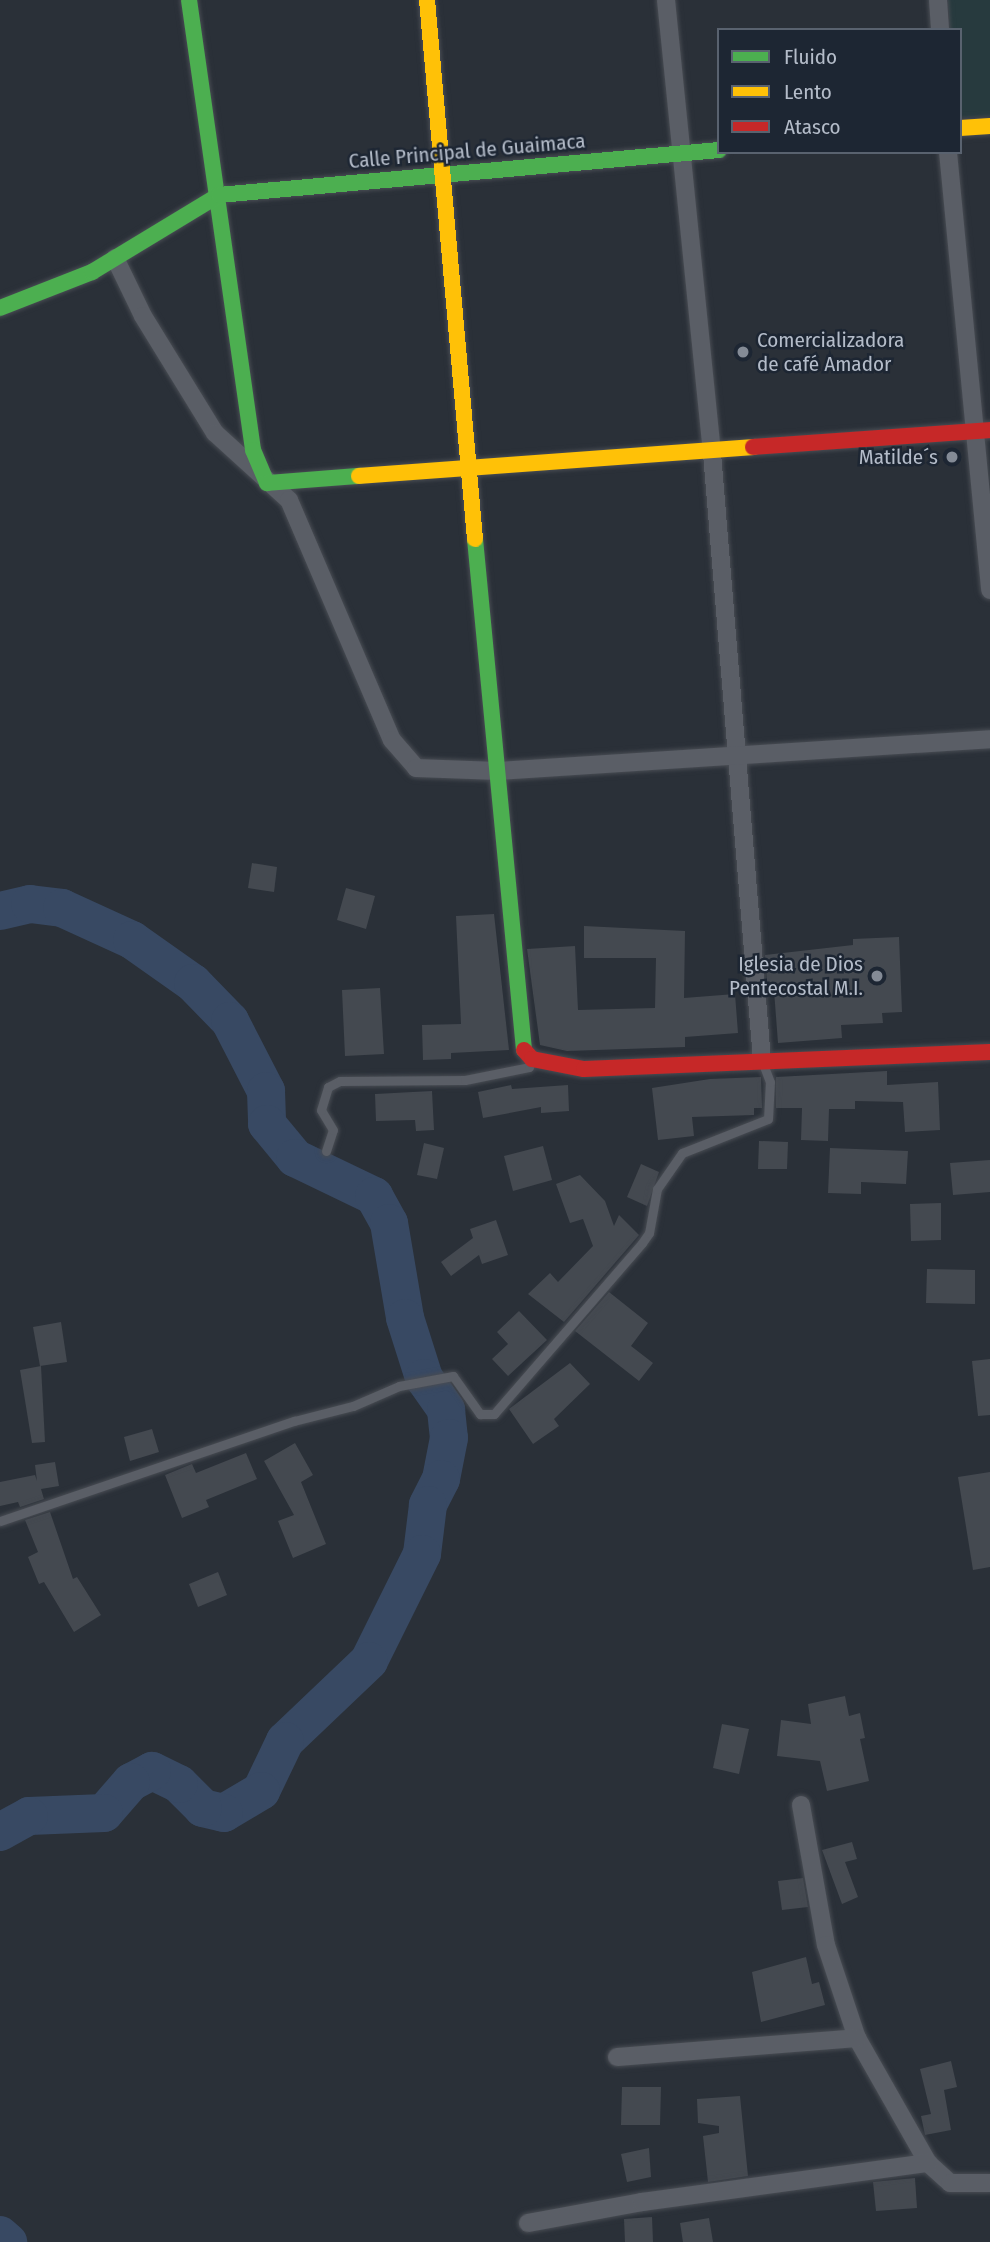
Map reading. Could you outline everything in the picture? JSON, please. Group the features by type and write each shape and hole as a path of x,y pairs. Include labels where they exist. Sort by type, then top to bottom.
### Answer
{"street":[{"path":"189,0 219,195 246,415 253,450 267,483"},
{"path":"427,0 519,1031 532,1059 584,1069 990,1052"},
{"path":"666,0 678,153 712,453 733,755 762,1060"},
{"path":"938,0 940,28"},
{"path":"962,128 990,126"},
{"name":"Calle Principal de Guaimaca","path":"219,195 717,150"},
{"path":"948,154 982,430 990,590"},
{"path":"0,308 115,258 219,195"},
{"path":"115,258 143,316 215,433 267,483 289,500 392,740 416,768 495,771 990,739"},
{"path":"267,483 712,453 982,430"},
{"path":"801,1805 826,1945 857,2038 928,2163 950,2183 990,2183"},
{"path":"617,2057 857,2038"},
{"path":"528,2223 642,2202 928,2163"}],"lane":[{"path":"326,1151 333,1130 321,1110 328,1087 340,1081 465,1080 529,1068 532,1059"},
{"path":"0,1521 25,1516 130,1475 294,1421 353,1406 399,1386 453,1376 480,1414 494,1414 642,1243 649,1233 657,1189 682,1153 768,1119 770,1082 762,1060"}],"green space":[{"path":"948,0 990,0 990,116 962,118 962,28 950,28"}],"building":[{"path":"252,863 277,867 274,892 248,888"},
{"path":"346,888 375,896 366,929 337,920"},
{"path":"494,914 509,1050 451,1053 451,1059 423,1060 422,1025 461,1024 456,916"},
{"path":"584,926 685,931 684,998 735,994 738,1033 685,1037 685,1047 567,1051 540,1045 527,949 575,946 578,1010 655,1008 656,958 584,958"},
{"path":"899,937 902,1012 882,1013 883,1023 841,1025 842,1038 778,1043 774,990 768,991 765,955 853,945 853,939"},
{"path":"380,988 384,1054 345,1056 342,990"},
{"path":"887,1071 887,1085 938,1082 940,1130 905,1132 903,1102 855,1101 855,1109 829,1109 828,1141 801,1140 802,1108 776,1108 776,1077"},
{"path":"761,1077 762,1108 754,1108 754,1115 692,1117 694,1136 658,1140 652,1088 710,1079"},
{"path":"511,1085 512,1089 568,1085 569,1111 541,1113 541,1107 483,1118 478,1092"},
{"path":"432,1091 434,1130 416,1131 415,1120 376,1121 375,1094"},
{"path":"759,1141 788,1142 787,1169 758,1169"},
{"path":"424,1143 444,1148 437,1179 417,1175"},
{"path":"543,1146 552,1180 513,1191 504,1156"},
{"path":"830,1148 908,1151 906,1184 861,1182 861,1194 828,1193"},
{"path":"990,1160 990,1192 953,1195 950,1163"},
{"path":"641,1164 659,1172 647,1206 627,1197"},
{"path":"580,1175 605,1201 614,1226 619,1215 639,1235 564,1322 528,1294 550,1273 558,1282 593,1246 583,1219 570,1223 556,1184"},
{"path":"941,1203 941,1240 911,1241 910,1204"},
{"path":"496,1220 508,1255 482,1264 479,1255 451,1276 441,1262 473,1238 470,1229"},
{"path":"927,1269 975,1270 975,1304 926,1303"},
{"path":"609,1292 648,1323 631,1346 653,1363 639,1381 575,1331"},
{"path":"519,1311 547,1340 508,1376 492,1359 508,1344 497,1332"},
{"path":"61,1322 67,1362 40,1366 33,1327"},
{"path":"990,1359 990,1415 978,1416 972,1361"},
{"path":"570,1363 590,1384 554,1419 559,1426 533,1444 509,1409"},
{"path":"41,1366 45,1442 32,1443 20,1370"},
{"path":"152,1429 159,1452 130,1461 124,1437"},
{"path":"295,1443 313,1475 301,1482 326,1544 293,1558 278,1521 294,1515 264,1461"},
{"path":"246,1453 257,1479 206,1500 209,1507 182,1518 165,1475 192,1464 196,1473"},
{"path":"55,1462 59,1486 41,1489 44,1499 20,1507 18,1502 0,1506 0,1482 35,1475 37,1481 35,1465"},
{"path":"990,1472 990,1567 973,1570 958,1477"},
{"path":"50,1512 73,1579 77,1577 101,1615 74,1632 44,1582 39,1584 28,1557 38,1552 25,1520"},
{"path":"218,1572 227,1595 198,1607 189,1584"},
{"path":"845,1696 849,1716 860,1713 865,1738 860,1739 869,1781 827,1791 820,1761 777,1756 781,1720 811,1724 808,1704"},
{"path":"722,1724 749,1729 739,1774 713,1768"},
{"path":"852,1842 857,1859 845,1862 858,1897 842,1904 822,1850"},
{"path":"803,1878 808,1907 782,1910 778,1881"},
{"path":"806,1957 812,1984 819,1982 825,2005 761,2022 752,1972"},
{"path":"951,2061 957,2087 944,2090 951,2130 925,2135 921,2116 931,2114 920,2069"},
{"path":"622,2087 661,2087 660,2125 621,2125"},
{"path":"740,2096 748,2176 708,2182 703,2136 719,2133 719,2126 698,2123 697,2099"},
{"path":"649,2148 651,2177 627,2182 621,2154"},
{"path":"915,2178 917,2208 876,2211 873,2182"},
{"path":"652,2217 653,2242 625,2242 624,2219"},
{"path":"709,2218 713,2242 683,2242 680,2223"}],"waterway":[{"path":"0,911 30,904 62,908 132,940 193,983 230,1021 266,1091 267,1124 295,1158 374,1196 389,1223 405,1318 424,1378 446,1410 449,1438 441,1479 428,1505 422,1554 369,1661 285,1741 261,1791 224,1813 203,1808 179,1784 152,1771 131,1782 104,1813 29,1816 0,1832"},
{"path":"0,2235 8,2242"}],"traffic: fast":[{"path":"189,0 253,450 267,483 359,476"},
{"path":"0,308 92,272 219,195 717,150"},
{"path":"475,539 524,1050"}],"traffic: slow":[{"path":"427,0 475,539"},
{"path":"962,128 990,126"},
{"path":"359,476 753,447"}],"traffic: jam":[{"path":"753,447 990,430"},
{"path":"524,1050 532,1059 584,1069 990,1052"}],"place":[{"name":"Comercializadora de café Amador","path":"743,352"},
{"name":"Matilde´s","path":"952,457"},
{"name":"Iglesia de Dios Pentecostal M.I.","path":"877,976"}]}
